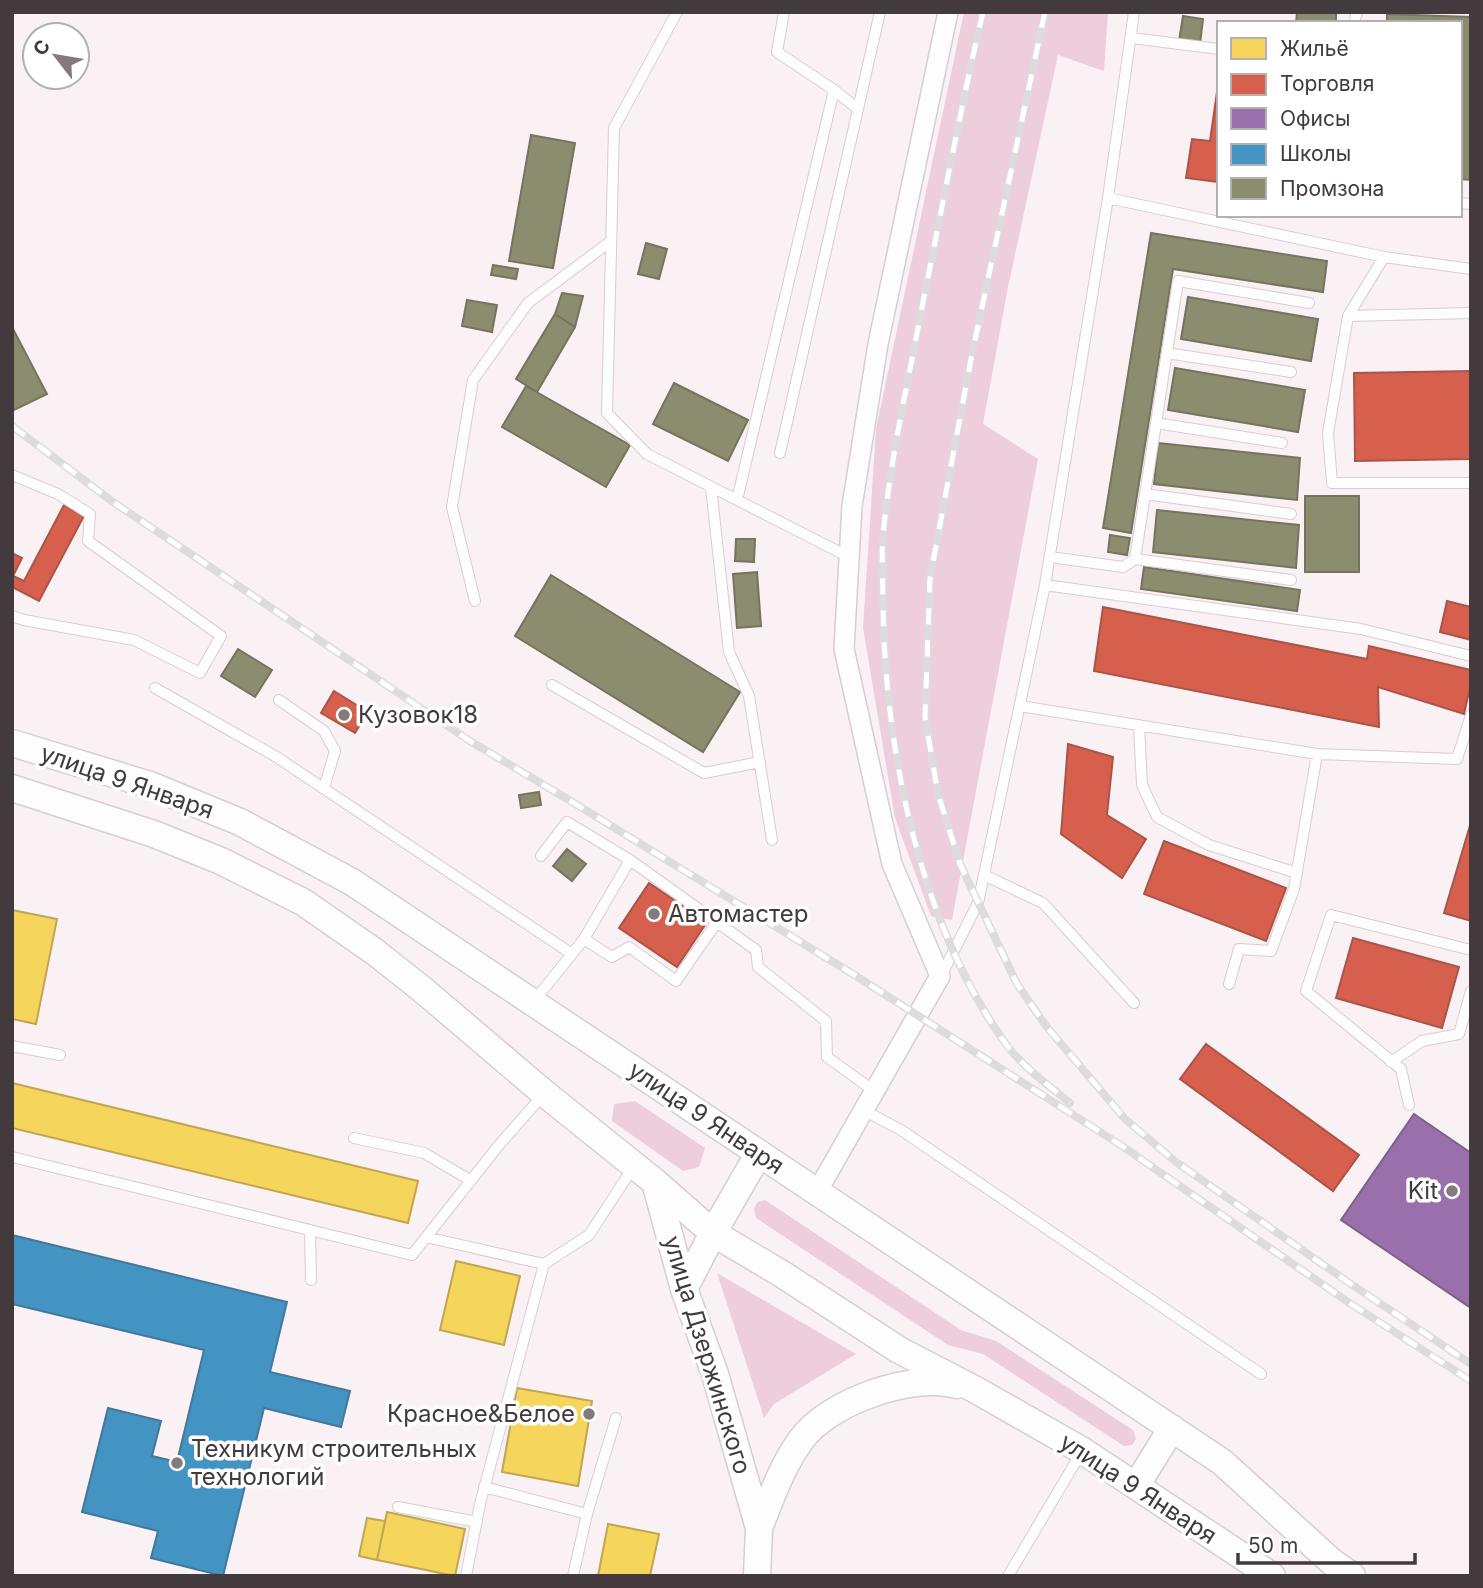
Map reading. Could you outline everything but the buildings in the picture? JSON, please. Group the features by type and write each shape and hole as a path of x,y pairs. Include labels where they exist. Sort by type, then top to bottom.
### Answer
{"main road":[{"name":"улица 9 Января","path":"12,743 150,785 240,822 352,883 1222,1462 1332,1562 1352,1576"},
{"name":"улица 9 Января","path":"13,790 165,838 221,860 303,902 423,990 713,1233 899,1350 1083,1451 1272,1576"},
{"path":"684,1289 759,1153"},
{"name":"улица Дзержинского","path":"655,1182 684,1289 715,1374 759,1528 757,1576"},
{"name":"улица Дзержинского","path":"759,1528 785,1465 802,1438 823,1419 861,1396 901,1385 944,1381 976,1390"},
{"path":"1136,1486 1172,1428"}],"street":[{"path":"817,1192 940,976 892,864 844,649 852,506 878,344 948,12"}],"lane":[{"path":"677,12 614,128 607,413 647,454 849,557"},
{"path":"784,12 777,52 858,109"},
{"path":"780,453 880,12"},
{"path":"940,976 978,903 1045,585 1108,198 1134,12"},
{"path":"1132,38 1217,49"},
{"path":"737,500 834,90"},
{"path":"1108,198 1384,257 1471,269"},
{"path":"475,601 452,507 473,380 528,303 611,241"},
{"path":"1384,257 1348,316 1328,433 1332,483 1471,483"},
{"path":"1135,559 1178,281 1308,303"},
{"path":"1348,316 1471,313"},
{"path":"1167,353 1291,372"},
{"path":"1156,423 1282,443"},
{"path":"12,475 58,494 90,514 88,541 221,636 200,673 134,639 12,616"},
{"path":"712,487 729,652 749,696 772,840"},
{"path":"1145,494 1291,514"},
{"path":"1050,557 1123,567 1135,559 1291,580"},
{"path":"1045,585 1361,629 1471,656"},
{"path":"552,685 704,773 760,762"},
{"path":"155,688 275,755 572,954"},
{"path":"279,700 324,731 335,751 324,788"},
{"path":"1020,706 1317,754 1457,759 1471,715"},
{"path":"1139,725 1142,785 1157,817 1209,845 1297,873"},
{"path":"1229,984 1239,949 1271,951 1294,889 1317,754"},
{"path":"541,856 568,822 630,860 756,950 758,967 826,1021 827,1057 874,1091"},
{"path":"533,1003 584,939 630,860"},
{"path":"984,875 1043,903 1134,1003"},
{"path":"1409,1105 1401,1069 1306,990 1331,915 1471,950"},
{"path":"584,939 612,957 629,947 676,981 717,922"},
{"path":"1391,1062 1422,1041 1459,1034 1471,991"},
{"path":"12,1046 60,1055"},
{"path":"12,1157 412,1255 503,1139 544,1093"},
{"path":"863,1111 901,1130 1261,1374"},
{"path":"354,1138 424,1153 470,1180"},
{"path":"467,1576 484,1486 544,1264 589,1235 634,1166"},
{"path":"310,1230 311,1280"},
{"path":"426,1237 544,1264"},
{"path":"573,1576 587,1514 616,1418"},
{"path":"1009,1576 1083,1451"},
{"path":"484,1486 587,1514"},
{"path":"398,1507 477,1522"}],"shaded area":[{"path":"964,12 1108,12 1104,71 1058,55 1008,287 983,424 1038,459 952,920 931,916 895,818 863,628 876,429"},
{"path":"635,1101 705,1148 699,1167 683,1171 612,1121 614,1104"},
{"path":"765,1200 961,1330 996,1341 1133,1430 1136,1439 1132,1445 1124,1446 983,1354 948,1345 756,1218 754,1208 758,1202"},
{"path":"717,1273 856,1354 774,1404 764,1418"}],"railway":[{"path":"983,12 951,160 890,478 882,553 885,660 900,775 912,832 949,942 974,993 1003,1040 1034,1074 1070,1103"},
{"path":"1045,12 972,354 930,578 925,717 938,794 960,864 1017,984 1046,1026 1125,1119 1176,1162 1471,1364"},
{"path":"12,426 113,502 470,741 856,976 1119,1144 1351,1304 1471,1381"}],"place":[{"name":"Кузовок18","path":"344,715"},
{"name":"Автомастер","path":"654,914"},
{"name":"Kit","path":"1452,1191"},
{"name":"Красное&Белое","path":"589,1414"},
{"name":"Техникум строительных технологий","path":"177,1463"}]}
